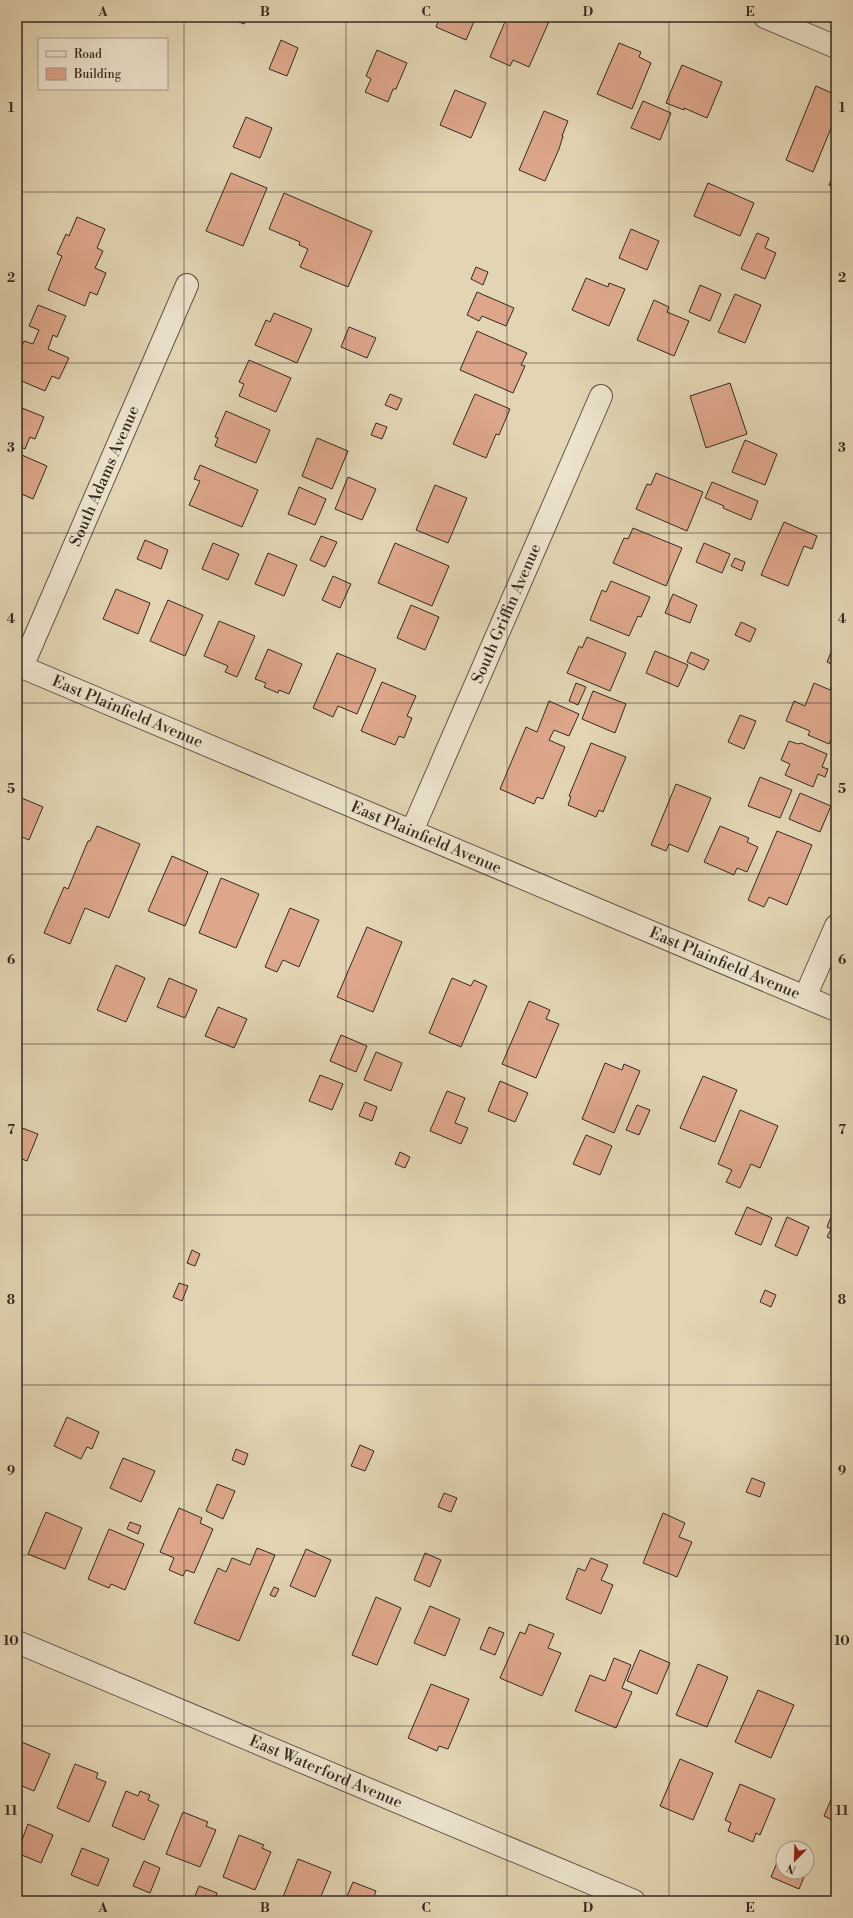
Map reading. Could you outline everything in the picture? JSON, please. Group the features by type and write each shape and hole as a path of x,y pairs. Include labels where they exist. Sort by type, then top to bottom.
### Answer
{"street":[{"path":"765,17 836,47"},
{"name":"South Adams Avenue","path":"20,666 187,285"},
{"name":"South Griffin Avenue","path":"412,831 602,396"},
{"name":"East Plainfield Avenue","path":"20,666 836,1010"},
{"path":"805,997 836,926"},
{"name":"East Waterford Avenue","path":"17,1642 634,1901"}],"building":[{"path":"227,17 247,17 244,24"},
{"path":"440,17 476,17 466,40 436,27"},
{"path":"507,17 551,17 529,67 513,60 510,66 490,57"},
{"path":"281,40 298,48 287,76 269,69"},
{"path":"619,43 641,52 639,57 651,63 632,109 597,94"},
{"path":"377,50 407,63 396,89 393,89 388,102 365,92 371,79 366,76"},
{"path":"682,65 722,82 707,118 684,108 684,110 666,103"},
{"path":"816,86 836,95 836,116 813,172 786,160"},
{"path":"455,90 486,103 471,138 440,125"},
{"path":"643,101 671,113 660,140 631,128"},
{"path":"544,111 568,121 559,149 545,181 519,170"},
{"path":"246,117 272,128 260,158 233,147"},
{"path":"836,167 836,188 829,185"},
{"path":"231,173 267,188 243,246 206,231"},
{"path":"708,183 754,203 740,236 694,216"},
{"path":"284,193 372,231 348,287 300,267 308,249 299,245 300,242 269,229"},
{"path":"77,217 105,229 97,248 103,251 95,268 106,273 97,295 90,292 85,306 48,290 62,256 57,254 66,234 69,236"},
{"path":"631,229 659,241 647,270 619,258"},
{"path":"757,233 769,238 765,248 776,253 765,279 741,269"},
{"path":"476,267 488,272 483,285 471,279"},
{"path":"586,278 608,287 609,283 625,289 609,326 572,310"},
{"path":"700,285 721,294 710,321 689,312"},
{"path":"477,292 514,308 506,326 482,316 479,321 467,315"},
{"path":"735,294 761,305 745,343 718,332"},
{"path":"654,300 669,307 667,312 689,321 674,356 637,340"},
{"path":"38,305 66,316 57,337 53,335 48,349 69,358 59,379 52,376 45,391 17,379 17,356 24,341 33,344 39,330 29,326"},
{"path":"274,313 312,329 297,363 255,345 266,320 270,322"},
{"path":"349,327 376,338 367,358 341,347"},
{"path":"477,331 527,353 521,365 525,366 513,393 460,370"},
{"path":"249,360 291,378 276,412 239,396 244,384 239,382"},
{"path":"730,383 747,434 706,448 690,396"},
{"path":"390,394 402,399 397,410 385,405"},
{"path":"475,394 510,409 499,435 496,434 486,458 453,444"},
{"path":"17,406 44,417 35,439 30,437 25,449 17,445"},
{"path":"226,411 270,430 256,463 215,446 218,438 215,437"},
{"path":"376,423 387,427 382,439 371,435"},
{"path":"317,438 348,451 332,489 302,476"},
{"path":"745,440 777,454 765,485 732,472"},
{"path":"17,453 47,466 33,499 17,492"},
{"path":"200,465 258,490 242,527 189,505 200,481 194,479"},
{"path":"656,473 703,492 687,531 636,509 647,484 651,485"},
{"path":"348,477 376,489 362,520 335,509"},
{"path":"712,482 758,501 751,520 723,508 724,506 705,498"},
{"path":"435,485 467,498 448,543 416,530"},
{"path":"299,487 326,499 315,525 288,514"},
{"path":"784,522 817,536 812,549 804,546 788,586 761,575"},
{"path":"633,528 682,548 666,586 613,563 624,538 628,539"},
{"path":"321,536 337,542 325,567 310,560"},
{"path":"145,540 168,550 161,569 137,559"},
{"path":"213,543 239,554 228,580 202,569"},
{"path":"395,543 449,566 432,606 378,583"},
{"path":"704,543 730,554 722,573 696,562"},
{"path":"268,553 297,565 284,596 255,584"},
{"path":"735,558 745,562 742,571 731,566"},
{"path":"333,576 351,584 340,608 322,600"},
{"path":"611,581 650,597 641,617 638,616 629,636 590,620 602,590 606,592"},
{"path":"116,589 150,603 138,634 103,619"},
{"path":"673,594 697,605 690,623 665,613"},
{"path":"168,600 203,615 185,656 150,641"},
{"path":"411,605 439,617 425,650 397,638"},
{"path":"219,621 255,636 237,677 225,672 228,666 204,656"},
{"path":"741,622 756,629 750,642 735,635"},
{"path":"587,637 626,653 610,691 567,673 579,646 582,648"},
{"path":"836,640 836,666 827,662"},
{"path":"268,649 302,664 289,694 279,690 278,693 264,687 266,683 255,679"},
{"path":"655,651 688,665 678,687 646,673"},
{"path":"691,652 709,660 704,670 687,662"},
{"path":"337,653 376,669 357,714 338,706 333,717 313,708"},
{"path":"382,682 416,696 407,716 412,718 404,738 399,736 395,745 361,731"},
{"path":"833,682 836,683 836,738 835,741 831,739 829,744 808,735 810,731 786,721 794,701 805,706 814,683 830,690"},
{"path":"576,683 586,687 578,705 569,701"},
{"path":"593,691 626,704 615,733 582,719"},
{"path":"549,701 579,714 569,736 554,730 549,740 565,747 543,799 537,797 534,804 500,789 526,727 537,732"},
{"path":"740,715 756,721 744,749 728,742"},
{"path":"789,741 798,744 801,743 827,754 822,767 828,769 825,777 818,774 813,787 785,775 790,764 781,760"},
{"path":"591,743 626,757 603,812 599,810 596,817 568,805 571,797 569,796"},
{"path":"760,777 792,790 780,818 748,806"},
{"path":"676,784 711,798 688,852 669,844 666,851 651,845"},
{"path":"800,793 831,806 820,832 789,819"},
{"path":"17,796 43,807 29,840 17,835"},
{"path":"97,826 140,844 109,918 85,908 70,944 44,933 64,887 68,889 88,841 90,841"},
{"path":"720,826 749,838 747,842 758,847 747,872 737,868 734,875 704,862"},
{"path":"777,831 812,845 787,905 769,897 764,907 748,900"},
{"path":"172,856 208,872 185,926 148,911"},
{"path":"221,878 259,894 236,948 199,933"},
{"path":"290,908 319,920 299,967 283,960 277,972 265,967"},
{"path":"367,927 402,942 373,1012 337,997"},
{"path":"116,965 145,978 126,1022 97,1010"},
{"path":"169,978 197,990 185,1018 157,1007"},
{"path":"452,978 471,986 474,980 487,986 461,1047 429,1033"},
{"path":"529,1001 550,1010 546,1019 559,1024 536,1078 502,1064"},
{"path":"218,1007 247,1019 234,1048 205,1036"},
{"path":"341,1035 367,1046 356,1072 330,1061"},
{"path":"376,1052 402,1063 391,1091 364,1080"},
{"path":"605,1063 622,1070 624,1064 640,1071 614,1133 582,1119"},
{"path":"320,1075 343,1084 332,1110 309,1101"},
{"path":"703,1076 737,1090 715,1142 680,1128"},
{"path":"500,1081 528,1093 515,1122 488,1111"},
{"path":"447,1091 465,1098 455,1123 468,1128 461,1144 430,1131"},
{"path":"365,1102 377,1107 372,1121 359,1116"},
{"path":"637,1105 650,1110 639,1135 626,1130"},
{"path":"740,1110 778,1126 760,1168 751,1164 740,1188 726,1182 732,1170 718,1164"},
{"path":"17,1126 38,1134 27,1161 17,1157"},
{"path":"586,1135 612,1146 600,1175 573,1164"},
{"path":"400,1152 410,1157 405,1168 395,1164"},
{"path":"836,1204 836,1241 827,1237 831,1229 827,1227"},
{"path":"747,1207 772,1218 761,1245 735,1234"},
{"path":"787,1217 809,1227 797,1256 775,1246"},
{"path":"192,1250 200,1254 195,1266 187,1263"},
{"path":"179,1283 188,1286 182,1301 173,1297"},
{"path":"765,1290 776,1295 771,1307 760,1302"},
{"path":"67,1417 99,1432 92,1449 87,1447 81,1459 54,1446"},
{"path":"360,1445 374,1451 365,1471 351,1466"},
{"path":"236,1449 248,1454 244,1465 232,1460"},
{"path":"123,1458 155,1471 141,1502 110,1488"},
{"path":"752,1478 765,1483 760,1497 746,1492"},
{"path":"217,1484 235,1491 223,1519 206,1511"},
{"path":"444,1493 457,1498 451,1512 438,1507"},
{"path":"179,1508 202,1518 200,1523 213,1529 194,1573 186,1570 183,1576 169,1570 174,1558 160,1552"},
{"path":"46,1512 82,1528 65,1569 28,1554"},
{"path":"663,1513 685,1523 679,1537 692,1542 677,1577 643,1563"},
{"path":"130,1522 141,1526 138,1534 127,1529"},
{"path":"109,1529 144,1544 125,1590 111,1584 109,1588 88,1579"},
{"path":"257,1548 275,1555 239,1641 194,1623 218,1568 226,1572 232,1558 250,1565"},
{"path":"306,1549 331,1560 315,1597 290,1586"},
{"path":"425,1553 441,1560 430,1587 414,1580"},
{"path":"591,1558 608,1565 601,1580 613,1585 601,1614 566,1599 578,1568 585,1571"},
{"path":"274,1587 279,1589 275,1597 270,1595"},
{"path":"376,1597 401,1608 377,1665 352,1655"},
{"path":"430,1606 460,1619 445,1656 414,1643"},
{"path":"529,1624 554,1634 548,1648 561,1653 542,1696 500,1678 520,1632 525,1634"},
{"path":"489,1627 504,1633 495,1655 480,1649"},
{"path":"640,1650 670,1663 657,1694 627,1681"},
{"path":"614,1658 631,1665 622,1688 632,1692 616,1728 575,1711 590,1675 605,1681"},
{"path":"698,1664 728,1677 707,1727 676,1715"},
{"path":"431,1684 469,1699 448,1749 439,1746 437,1751 408,1738"},
{"path":"758,1690 794,1705 771,1758 735,1742"},
{"path":"17,1740 50,1754 34,1791 17,1784"},
{"path":"680,1759 713,1773 693,1820 660,1806"},
{"path":"75,1764 98,1773 96,1778 106,1782 89,1822 57,1808"},
{"path":"740,1784 775,1799 760,1835 756,1833 753,1842 728,1831 731,1823 725,1820"},
{"path":"835,1790 836,1791 836,1822 824,1816"},
{"path":"126,1791 138,1796 140,1791 150,1795 148,1800 159,1805 144,1840 112,1826"},
{"path":"183,1812 208,1822 206,1826 216,1830 200,1867 166,1854"},
{"path":"28,1824 53,1835 41,1863 17,1853"},
{"path":"239,1835 264,1845 262,1848 271,1852 255,1890 223,1877"},
{"path":"82,1848 109,1859 98,1886 71,1875"},
{"path":"298,1859 331,1872 319,1901 293,1901 283,1897"},
{"path":"144,1861 160,1868 150,1893 133,1886"},
{"path":"775,1868 775,1879 771,1877"},
{"path":"778,1880 803,1880 799,1889"},
{"path":"353,1882 376,1891 374,1896 385,1901 345,1901"},
{"path":"199,1886 217,1893 214,1901 193,1901"}]}
